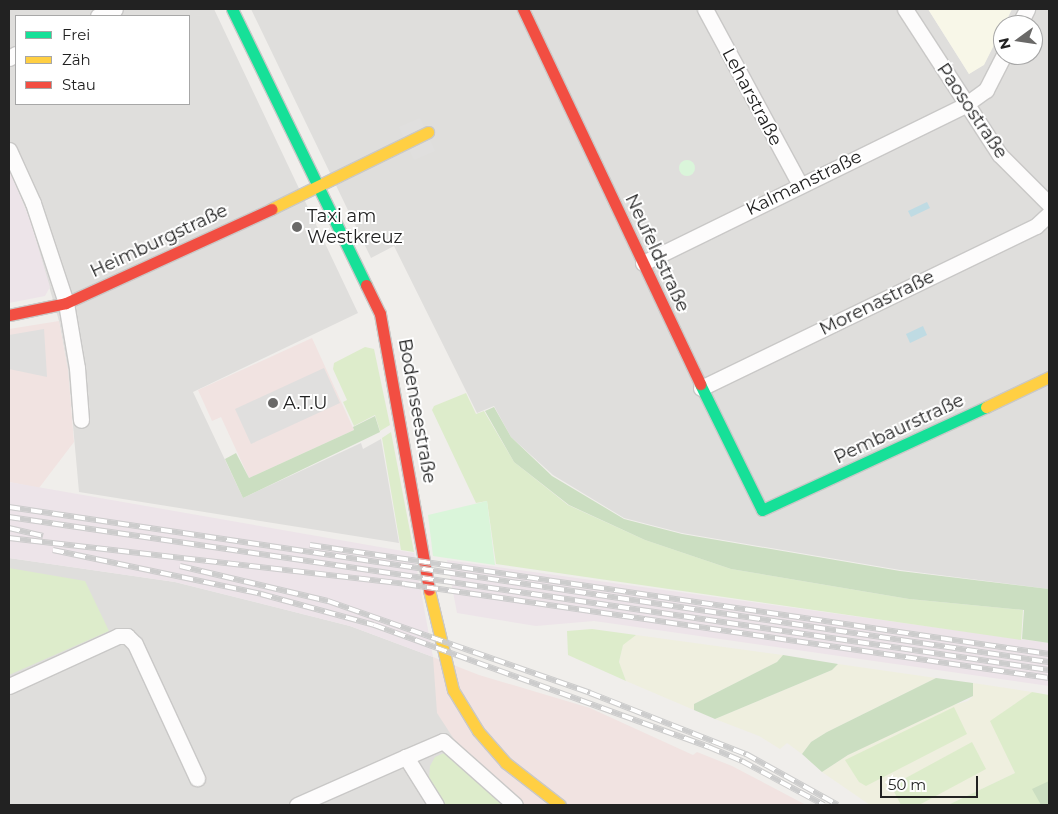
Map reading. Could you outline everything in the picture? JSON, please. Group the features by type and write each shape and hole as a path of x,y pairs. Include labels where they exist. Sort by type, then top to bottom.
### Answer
{"street":[{"path":"100,15 115,9"},
{"name":"Bodenseestraße","path":"232,9 374,298 385,329 434,616 454,690 478,731 506,764 560,805"},
{"name":"Neufeldstraße","path":"522,9 644,263 744,482 755,504 762,510"},
{"name":"Leharstraße","path":"705,9 800,185"},
{"name":"Paosostraße","path":"905,9 965,105 1000,154 1049,204"},
{"name":"Kalmanstraße","path":"644,263 965,105 986,90 999,65"},
{"name":"Heimburgstraße","path":"9,314 66,303 320,187 428,132"},
{"path":"9,150 32,203 66,303 77,368 81,420"},
{"name":"Morenastraße","path":"701,388 1036,226 1049,214"},
{"name":"Pembaurstraße","path":"762,510 772,508 1049,377"},
{"path":"9,686 118,636 127,636 135,644 197,778"},
{"path":"297,805 443,741 515,805"},
{"path":"406,757 436,805"}],"shaded area":[{"path":"9,9 214,9 358,313 193,392 243,498 361,443 363,449 381,439 399,543 79,492 68,370 59,321 30,220 9,169"},
{"path":"251,9 928,9 969,74 984,64 993,46 993,65 1043,65 1043,15 1009,15 1012,9 1049,9 1049,589 900,570 682,533 624,518 553,475 511,437 494,406 477,413 394,246 371,258"},
{"path":"928,9 1012,9 1009,15 993,15 993,47 984,65 969,74"},
{"path":"420,118 435,151 414,160 399,127"},
{"path":"9,169 30,220 50,287 45,296 9,303"},
{"path":"59,321 68,370 74,442 39,488 9,482 9,329"},
{"path":"44,329 47,377 9,369 9,335"},
{"name":"A.T.U","path":"312,338 354,430 249,478 221,417 212,421 198,390"},
{"path":"324,368 340,403 251,444 235,409"},
{"path":"9,482 414,553 433,657 350,626 175,582 9,558"},
{"path":"9,558 175,582 350,626 433,657 491,779 525,805 9,805"},
{"path":"447,560 1049,643 1049,686 594,621 536,626 457,613"},
{"path":"433,657 479,675 590,708 693,755 697,752 732,766 806,805 525,805 491,779 459,747 437,713"}],"green space":[{"path":"687,160 695,168 687,176 679,168"},
{"path":"365,347 374,349 390,425 380,431 375,415 354,426 343,402 347,400 333,369 334,363"},
{"path":"466,393 476,414 484,411 514,462 568,505 645,540 731,569 909,599 1023,610 1021,640 496,564 487,501 476,503 432,410 434,406"},
{"path":"494,407 511,437 552,476 624,519 682,534 900,571 1049,589 1049,643 1022,639 1024,610 909,599 731,569 645,540 569,505 514,462 485,411"},
{"path":"375,416 380,432 243,498 225,459 236,453 249,478 354,430 353,427"},
{"path":"391,432 414,552 401,550 382,438"},
{"path":"487,501 495,565 433,556 428,515"},
{"path":"9,568 85,581 109,631 9,675"},
{"path":"592,629 636,635 623,645 619,662 626,681 568,655 567,631"},
{"path":"636,635 783,655 777,662 694,704 694,710 626,681 619,663 623,644"},
{"path":"783,655 838,664 832,670 715,719 694,710 694,704 777,662"},
{"path":"838,664 936,678 827,732 811,742 802,754 787,743 780,749 759,736 715,719 832,670"},
{"path":"936,678 973,683 973,696 848,755 822,772 802,754 811,742 827,732"},
{"path":"973,683 1032,692 991,721 1015,773 948,805 870,805 822,772 848,755 942,708 968,701 973,696"},
{"path":"1032,692 1049,695 1049,805 948,805 1015,773 990,721"},
{"path":"954,707 967,734 866,786 859,782 845,760"},
{"path":"972,742 986,769 919,805 901,805 891,786"},
{"path":"444,753 507,805 444,805 429,779 430,766 435,757"},
{"path":"1049,781 1049,805 1041,805 1032,789"}],"water":[{"path":"927,202 930,208 911,217 908,211"},
{"path":"923,326 927,335 910,343 906,334"}],"railway":[{"path":"9,507 1049,662"},
{"path":"9,517 1049,670"},
{"path":"9,528 43,536"},
{"path":"9,538 405,584 1049,678"},
{"path":"310,545 1049,654"},
{"path":"53,550 261,594 374,625 709,747 742,761 824,805"},
{"path":"180,566 328,601 590,693 746,754 838,805"}],"traffic: fast":[{"path":"232,9 366,285"},
{"path":"700,384 762,510 986,407"}],"traffic: slow":[{"path":"271,209 428,132"},
{"path":"986,407 1049,377"},
{"path":"429,590 453,690 478,731 506,763 560,805"}],"traffic: jam":[{"path":"523,9 700,384"},
{"path":"9,315 66,303 271,209"},
{"path":"366,285 380,314 429,590"}],"place":[{"name":"Taxi am Westkreuz","path":"297,227"},
{"name":"A.T.U","path":"273,403"}]}
